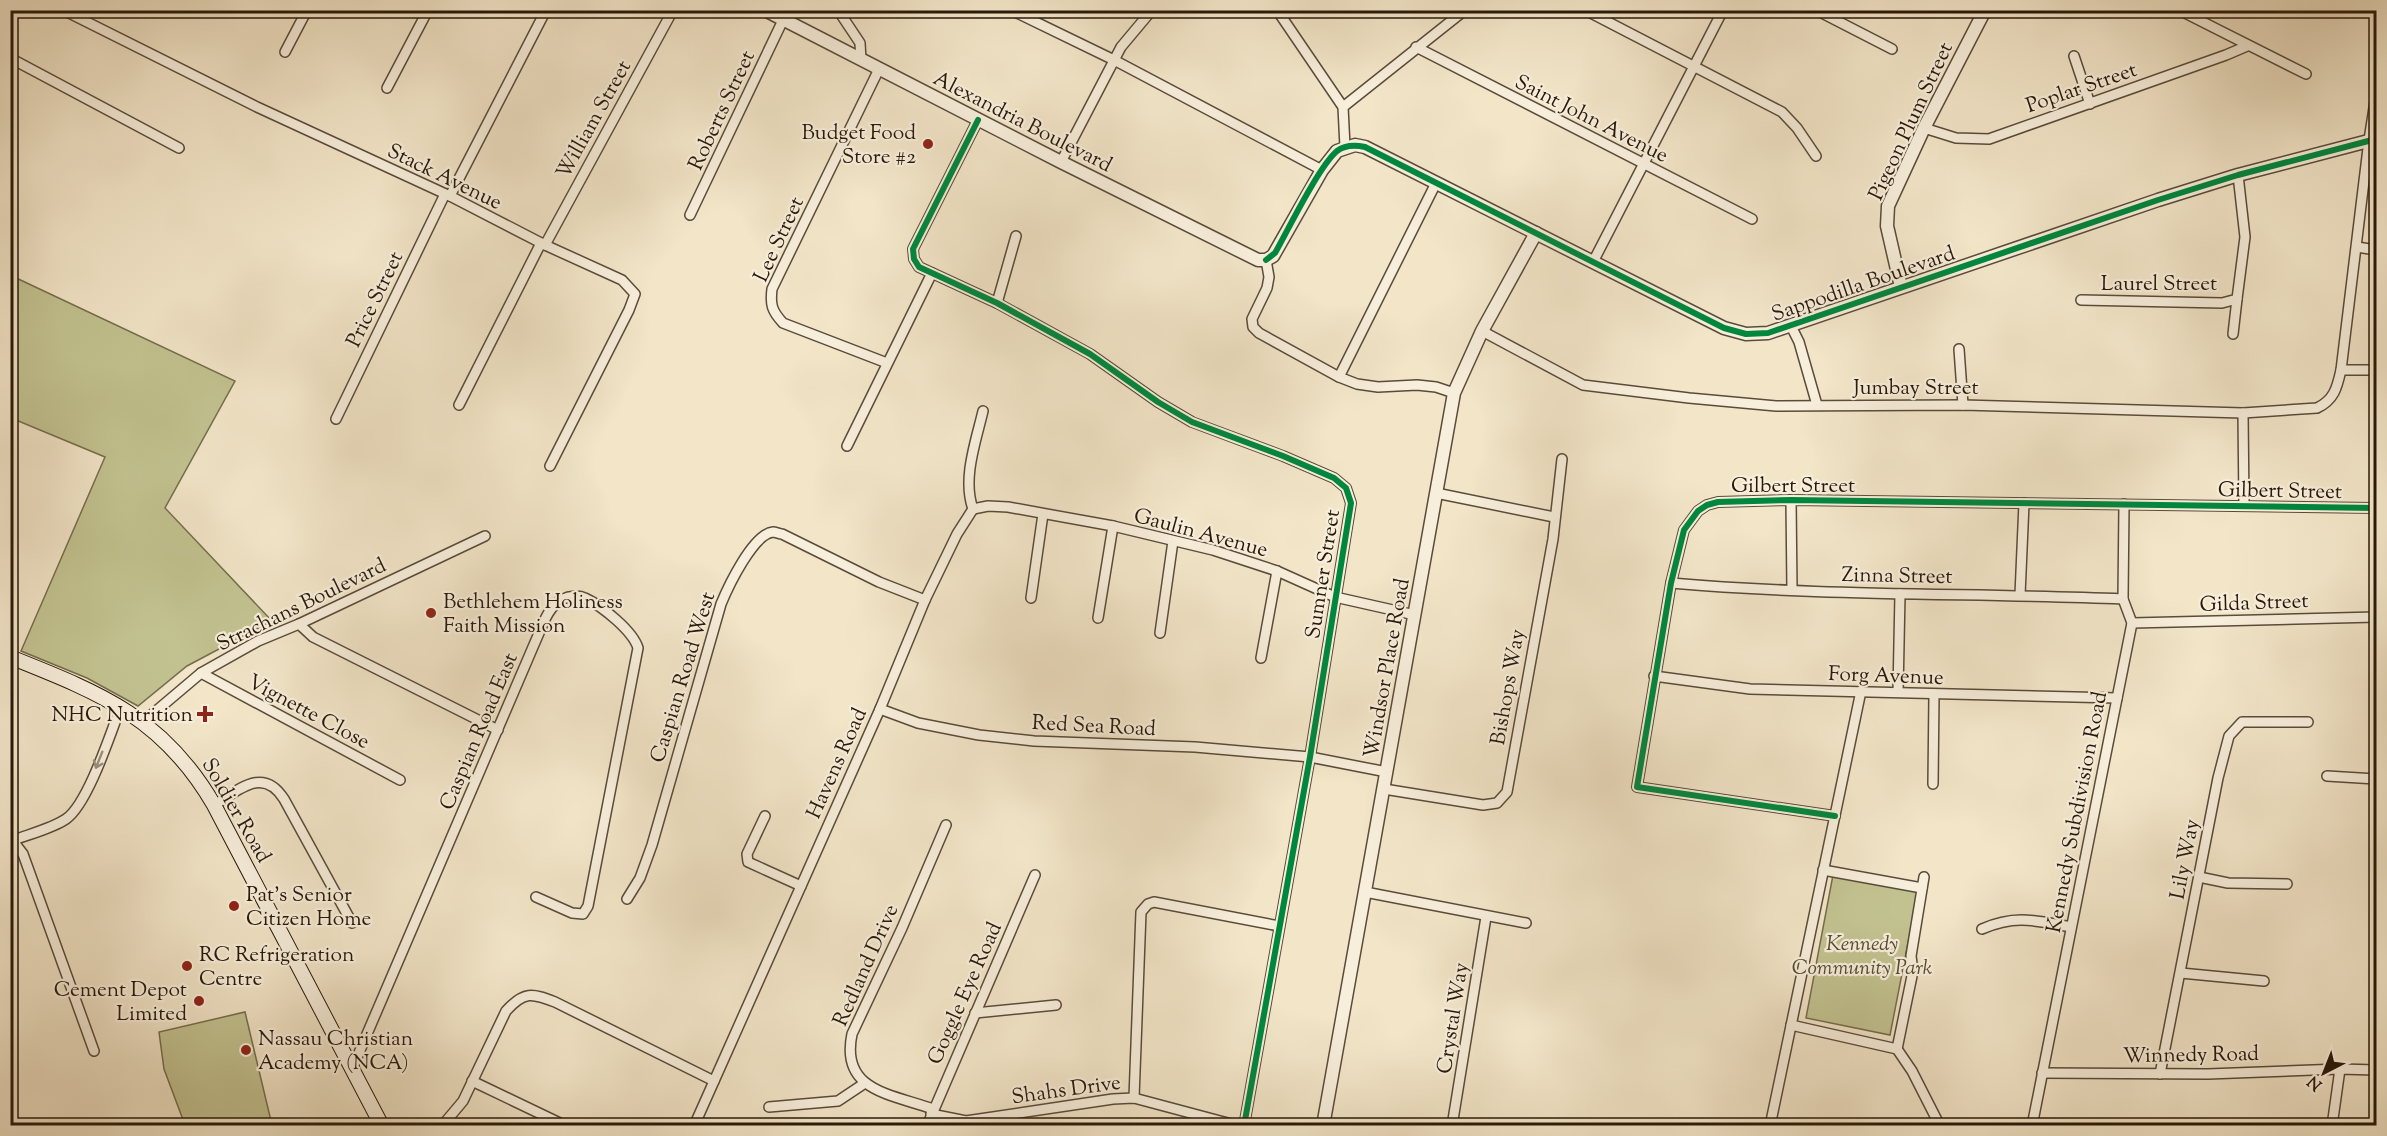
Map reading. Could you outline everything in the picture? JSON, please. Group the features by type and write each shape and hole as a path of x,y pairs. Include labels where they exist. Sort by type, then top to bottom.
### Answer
{"main road":[{"name":"Soldier Road","path":"10,657 77,683 121,706 143,722 184,760 214,805 382,1125"}],"street":[{"name":"Stack Avenue","path":"63,10 257,108 448,195 543,244 622,280 635,294 550,466"},
{"path":"285,52 306,10"},
{"path":"387,88 428,10"},
{"name":"Price Street","path":"336,419 448,195 546,10"},
{"name":"William Street","path":"459,405 543,244 673,10"},
{"name":"Alexandria Boulevard","path":"765,10 1242,253 1258,260 1266,260"},
{"path":"838,10 860,43 861,60"},
{"path":"1011,10 1114,60 1322,170"},
{"path":"1061,162 1121,47 1152,10"},
{"path":"1277,10 1343,107 1345,147 1337,151 1322,170 1275,253 1266,260 1269,277 1267,288 1252,319 1253,327 1259,333 1357,384 1378,387 1417,385 1436,387 1455,393"},
{"path":"1343,107 1465,10"},
{"path":"1585,10 1782,112 1797,128 1816,156"},
{"path":"1593,262 1722,10"},
{"path":"1816,10 1892,49"},
{"name":"Pigeon Plum Street","path":"1901,287 1886,213 1924,128 1985,10"},
{"path":"2179,10 2306,74"},
{"name":"Roberts Street","path":"690,215 783,20"},
{"name":"Poplar Street","path":"1924,128 1956,138 1989,139 2247,46"},
{"name":"Saint John Avenue","path":"1416,47 1752,219"},
{"path":"2074,56 2090,104"},
{"path":"10,58 179,148"},
{"name":"Lee Street","path":"879,69 772,289 770,304 779,318 794,328 887,363"},
{"name":"Jumbay Street","path":"1482,331 1582,385 1776,406 1963,405 2243,413 2317,408 2326,404 2336,393 2341,370 2373,139 2376,95"},
{"name":"Sumner Street","path":"978,120 913,249 916,263 932,273 997,303 1089,354 1158,402 1192,422 1282,456 1340,483 1349,495 1350,503 1310,757 1242,1125"},
{"name":"Sappodilla Boulevard","path":"1345,147 1365,147 1724,328 1746,334 1768,333 1791,326 2238,175 2373,139"},
{"name":"Laurel Street","path":"2233,334 2245,237 2238,175"},
{"path":"1340,377 1436,183"},
{"name":"Windsor Place Road","path":"1323,1125 1455,393 1482,331 1536,233"},
{"path":"997,303 1016,236"},
{"path":"2357,247 2376,250"},
{"path":"847,446 932,273"},
{"name":"Laurel Street","path":"2081,300 2222,303 2237,299"},
{"path":"1791,326 1799,342 1817,405"},
{"path":"1959,349 1963,405"},
{"path":"2341,370 2376,370"},
{"path":"972,509 968,496 970,474 983,411"},
{"path":"2243,413 2244,506"},
{"name":"Bishops Way","path":"1384,789 1483,805 1497,803 1507,792 1553,539 1562,459"},
{"path":"1436,493 1554,517"},
{"path":"1791,500 1792,590"},
{"name":"Gilbert Street","path":"1835,816 1637,787 1671,583 1684,530 1690,520 1707,505 1718,502 1791,500 2376,508"},
{"path":"2020,595 2024,503"},
{"path":"2124,504 2123,599 2132,623"},
{"name":"Gaulin Avenue","path":"972,509 988,506 1008,507 1113,526 1213,550 1277,572 1335,597 1415,615"},
{"name":"Havens Road","path":"694,1125 880,709 925,600 957,534 972,509"},
{"path":"1031,598 1042,514"},
{"path":"1098,618 1113,526"},
{"name":"Caspian Road West","path":"627,899 640,878 652,845 720,604 751,550 762,538 772,532 782,534 879,582 925,600"},
{"name":"Strachans Boulevard","path":"143,722 201,673 258,641 485,536"},
{"path":"1160,633 1173,541"},
{"path":"1261,658 1277,572"},
{"name":"Zinna Street","path":"1671,583 1733,588 1900,594 2123,599"},
{"path":"1898,692 1900,594"},
{"name":"Caspian Road East","path":"352,1069 539,633 549,613 560,600 571,596 584,597 623,626 638,648 588,906 583,914 572,913 536,897"},
{"name":"Gilda Street","path":"2132,623 2376,617"},
{"name":"Kennedy Subdivision Road","path":"2032,1125 2132,623"},
{"path":"299,624 313,637 498,730"},
{"name":"Vignette Close","path":"201,673 400,780"},
{"name":"Forg Avenue","path":"1654,676 1750,689 2117,698"},
{"path":"1770,1125 1861,691"},
{"path":"1934,695 1934,784"},
{"path":"94,1051 23,854 12,838 66,819 77,808 88,789 121,706"},
{"name":"Red Sea Road","path":"880,709 918,723 979,735 1034,741 1195,747 1310,757 1387,772"},
{"name":"Lily Way","path":"2160,1074 2229,736 2242,722 2308,722"},
{"path":"2327,776 2376,779"},
{"path":"214,805 252,783 264,782 274,785 284,799 352,923"},
{"path":"765,816 747,854 748,862 801,886"},
{"name":"Redland Drive","path":"865,1083 855,1074 851,1063 848,1050 852,1034 902,928 946,825"},
{"path":"1824,870 1922,888"},
{"name":"Goggle Eye Road","path":"927,1125 1035,875"},
{"path":"1897,1049 1913,971 1911,956 1924,877"},
{"path":"2199,877 2228,883 2287,884"},
{"path":"1365,892 1526,923"},
{"path":"1134,1098 1141,912 1148,904 1154,902 1279,926"},
{"name":"Crystal Way","path":"1452,1125 1486,917"},
{"path":"1982,929 2000,921 2023,919 2072,927"},
{"path":"2181,973 2264,981"},
{"path":"442,1125 463,1101 506,1011 512,1004 528,994 555,1002 714,1081"},
{"path":"975,1013 1056,1005"},
{"path":"1791,1025 1897,1049 1912,1071 1940,1125"},
{"path":"2332,1125 2340,1069"},
{"name":"Winnedy Road","path":"2042,1073 2160,1074 2376,1070"},
{"path":"472,1081 566,1125"},
{"path":"769,1107 838,1101 865,1083 932,1112"},
{"name":"Shahs Drive","path":"932,1112 966,1121 1134,1098 1242,1125"}],"green space":[{"path":"12,276 235,381 165,508 272,621 187,666 138,706 87,678 21,651 105,457 11,418 10,280"},
{"name":"Kennedy Community Park","path":"1833,875 1918,892 1890,1035 1806,1018"},
{"path":"245,1012 272,1125 185,1125 164,1069 159,1032"}],"cycle path":[{"path":"978,120 913,249 914,259 919,267 997,303 1090,354 1158,402 1192,422 1334,478 1346,488 1351,503 1310,757 1244,1126"},
{"path":"1266,260 1275,253 1313,184 1330,159 1343,148 1361,146 1724,328 1746,334 1768,333 2158,200 2238,175 2376,139"},
{"path":"1835,816 1637,787 1671,583 1684,530 1698,511 1707,505 1718,502 1791,500 2376,508"}],"place":[{"name":"Budget Food Store #2","path":"928,144"},
{"name":"Bethlehem Holiness Faith Mission","path":"431,613"},
{"name":"NHC Nutrition","path":"205,714"},
{"name":"Pat's Senior Citizen Home","path":"234,906"},
{"name":"RC Refrigeration Centre","path":"187,966"},
{"name":"Cement Depot Limited","path":"199,1001"},
{"name":"Nassau Christian Academy (NCA)","path":"246,1050"}]}
